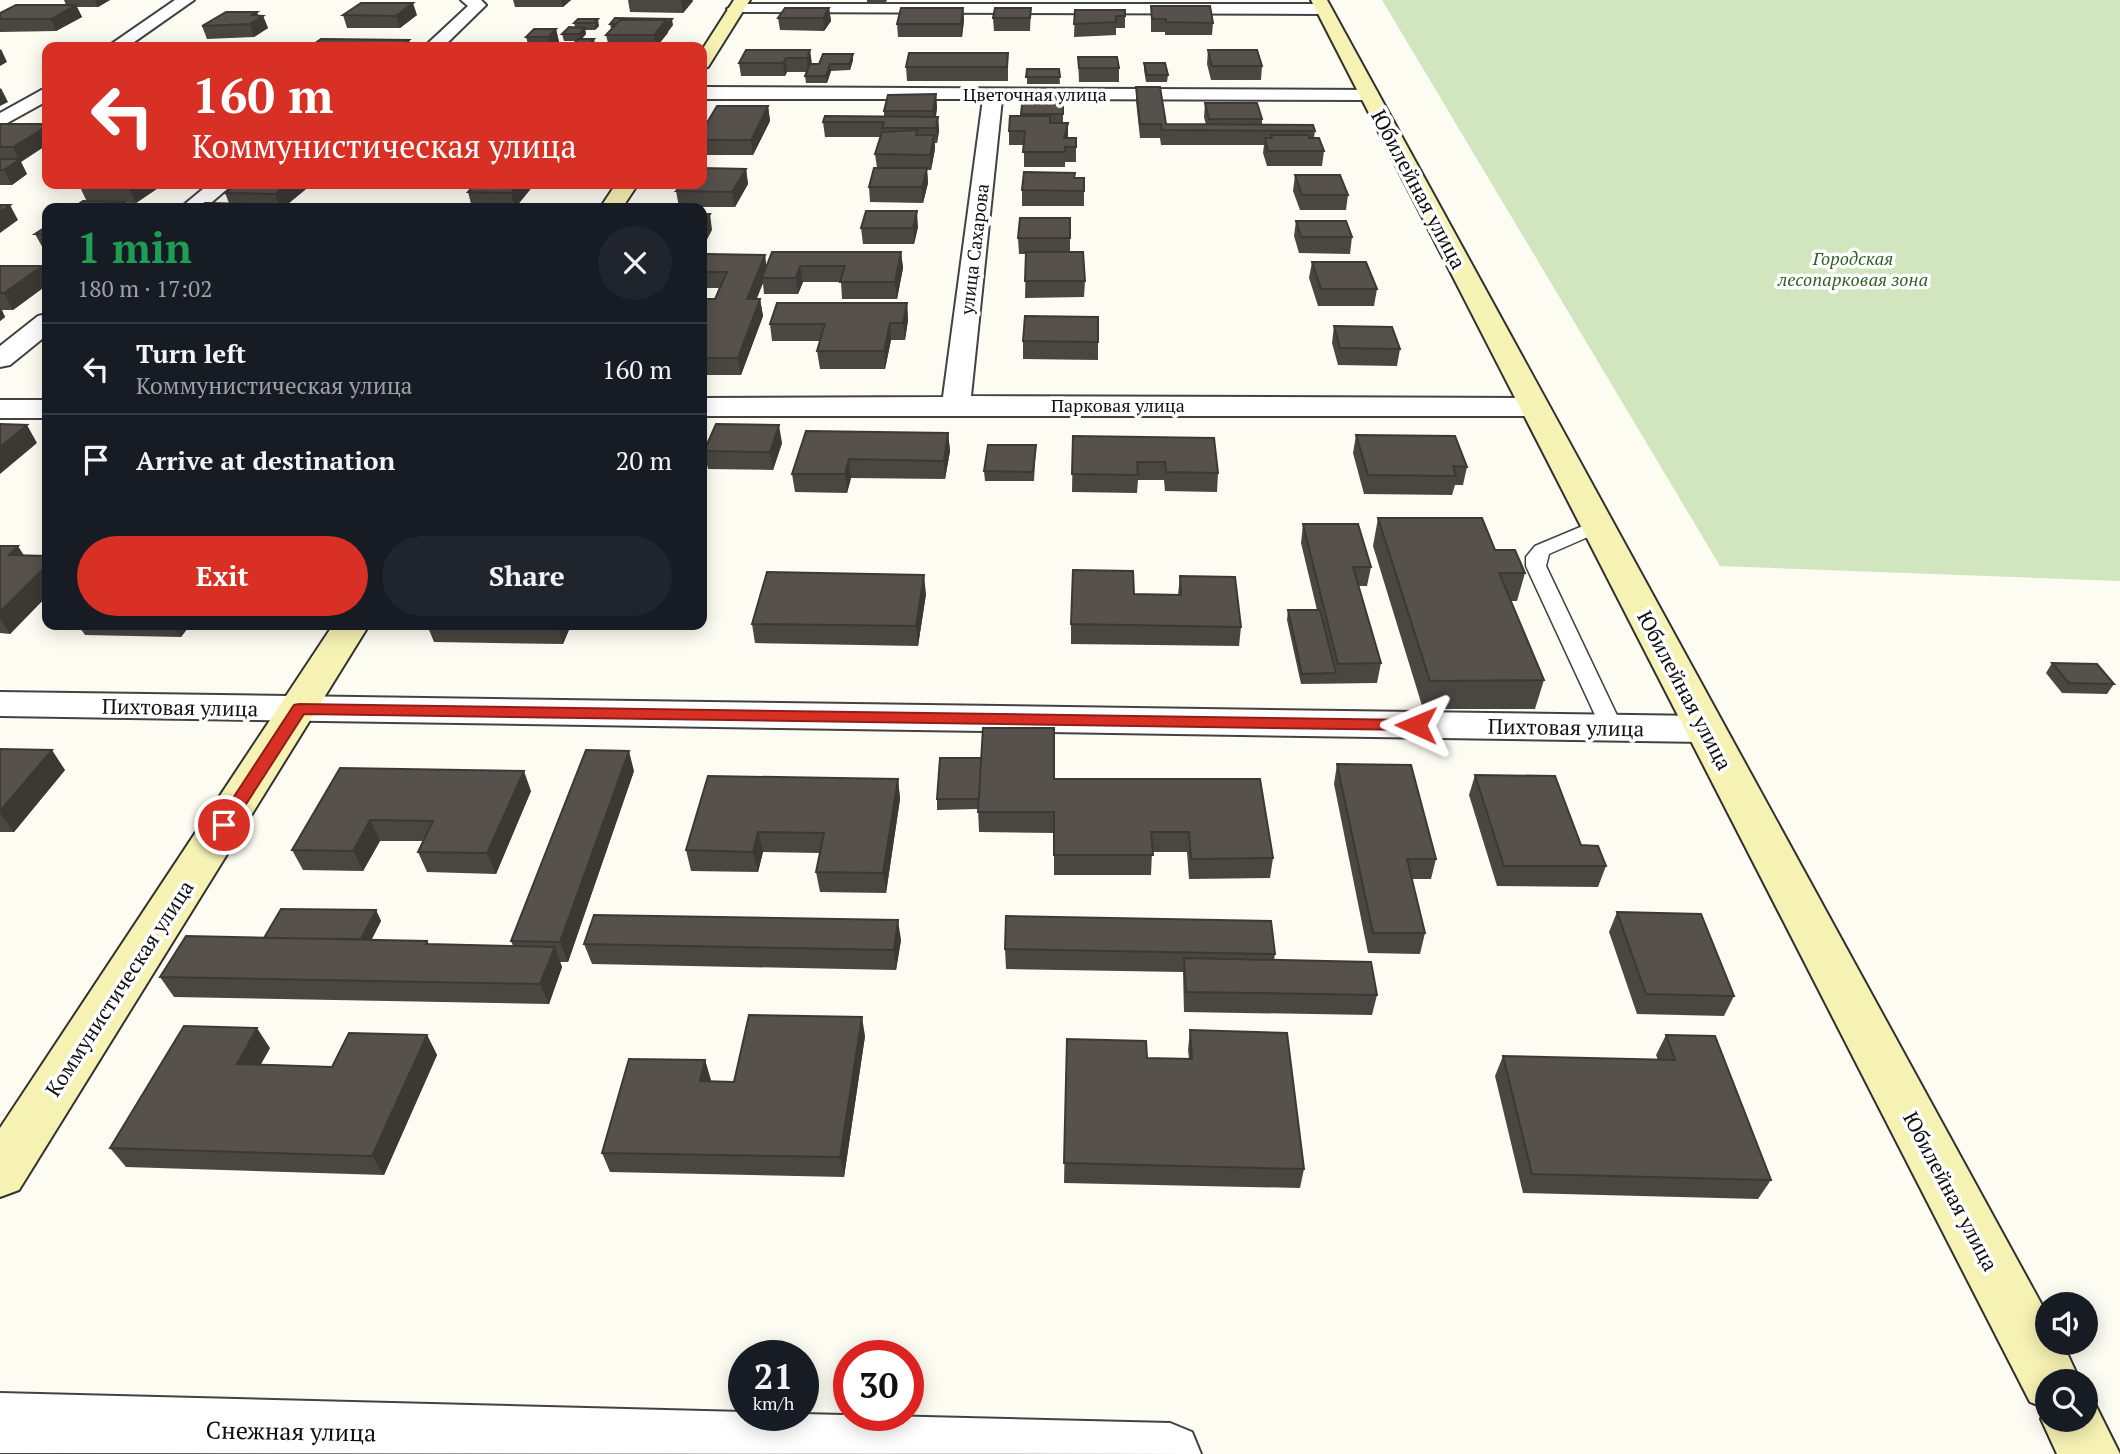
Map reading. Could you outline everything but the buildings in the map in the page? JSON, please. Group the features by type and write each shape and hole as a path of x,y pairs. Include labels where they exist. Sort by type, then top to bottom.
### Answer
{"street":[{"path":"123,42 186,0"},
{"path":"439,42 474,11 478,5 469,0"},
{"path":"707,55 739,5 1321,5"},
{"name":"Юбилейная улица","path":"1321,5 2045,1369"},
{"path":"12,92 42,93"},
{"name":"Цветочная улица","path":"707,93 1369,94"},
{"name":"улица Сахарова","path":"956,405 993,94"},
{"path":"0,121 42,96"},
{"path":"197,203 216,189"},
{"path":"0,359 42,326"},
{"name":"Парковая улица","path":"707,407 1534,407"},
{"path":"0,409 42,409"},
{"name":"Коммунистическая улица","path":"0,1173 348,630"},
{"name":"Пихтовая улица","path":"0,704 1704,729"},
{"name":"Снежная улица","path":"0,1423 1170,1454"},
{"path":"2078,1432 2090,1454"}],"lane":[{"path":"1597,526 1542,550 1536,557 1536,566 1612,727"}],"green space":[{"name":"Городская лесопарковая зона","path":"1382,0 2120,0 2120,581 1720,566"}],"route":[{"path":"224,825 299,709 1416,725"}]}
